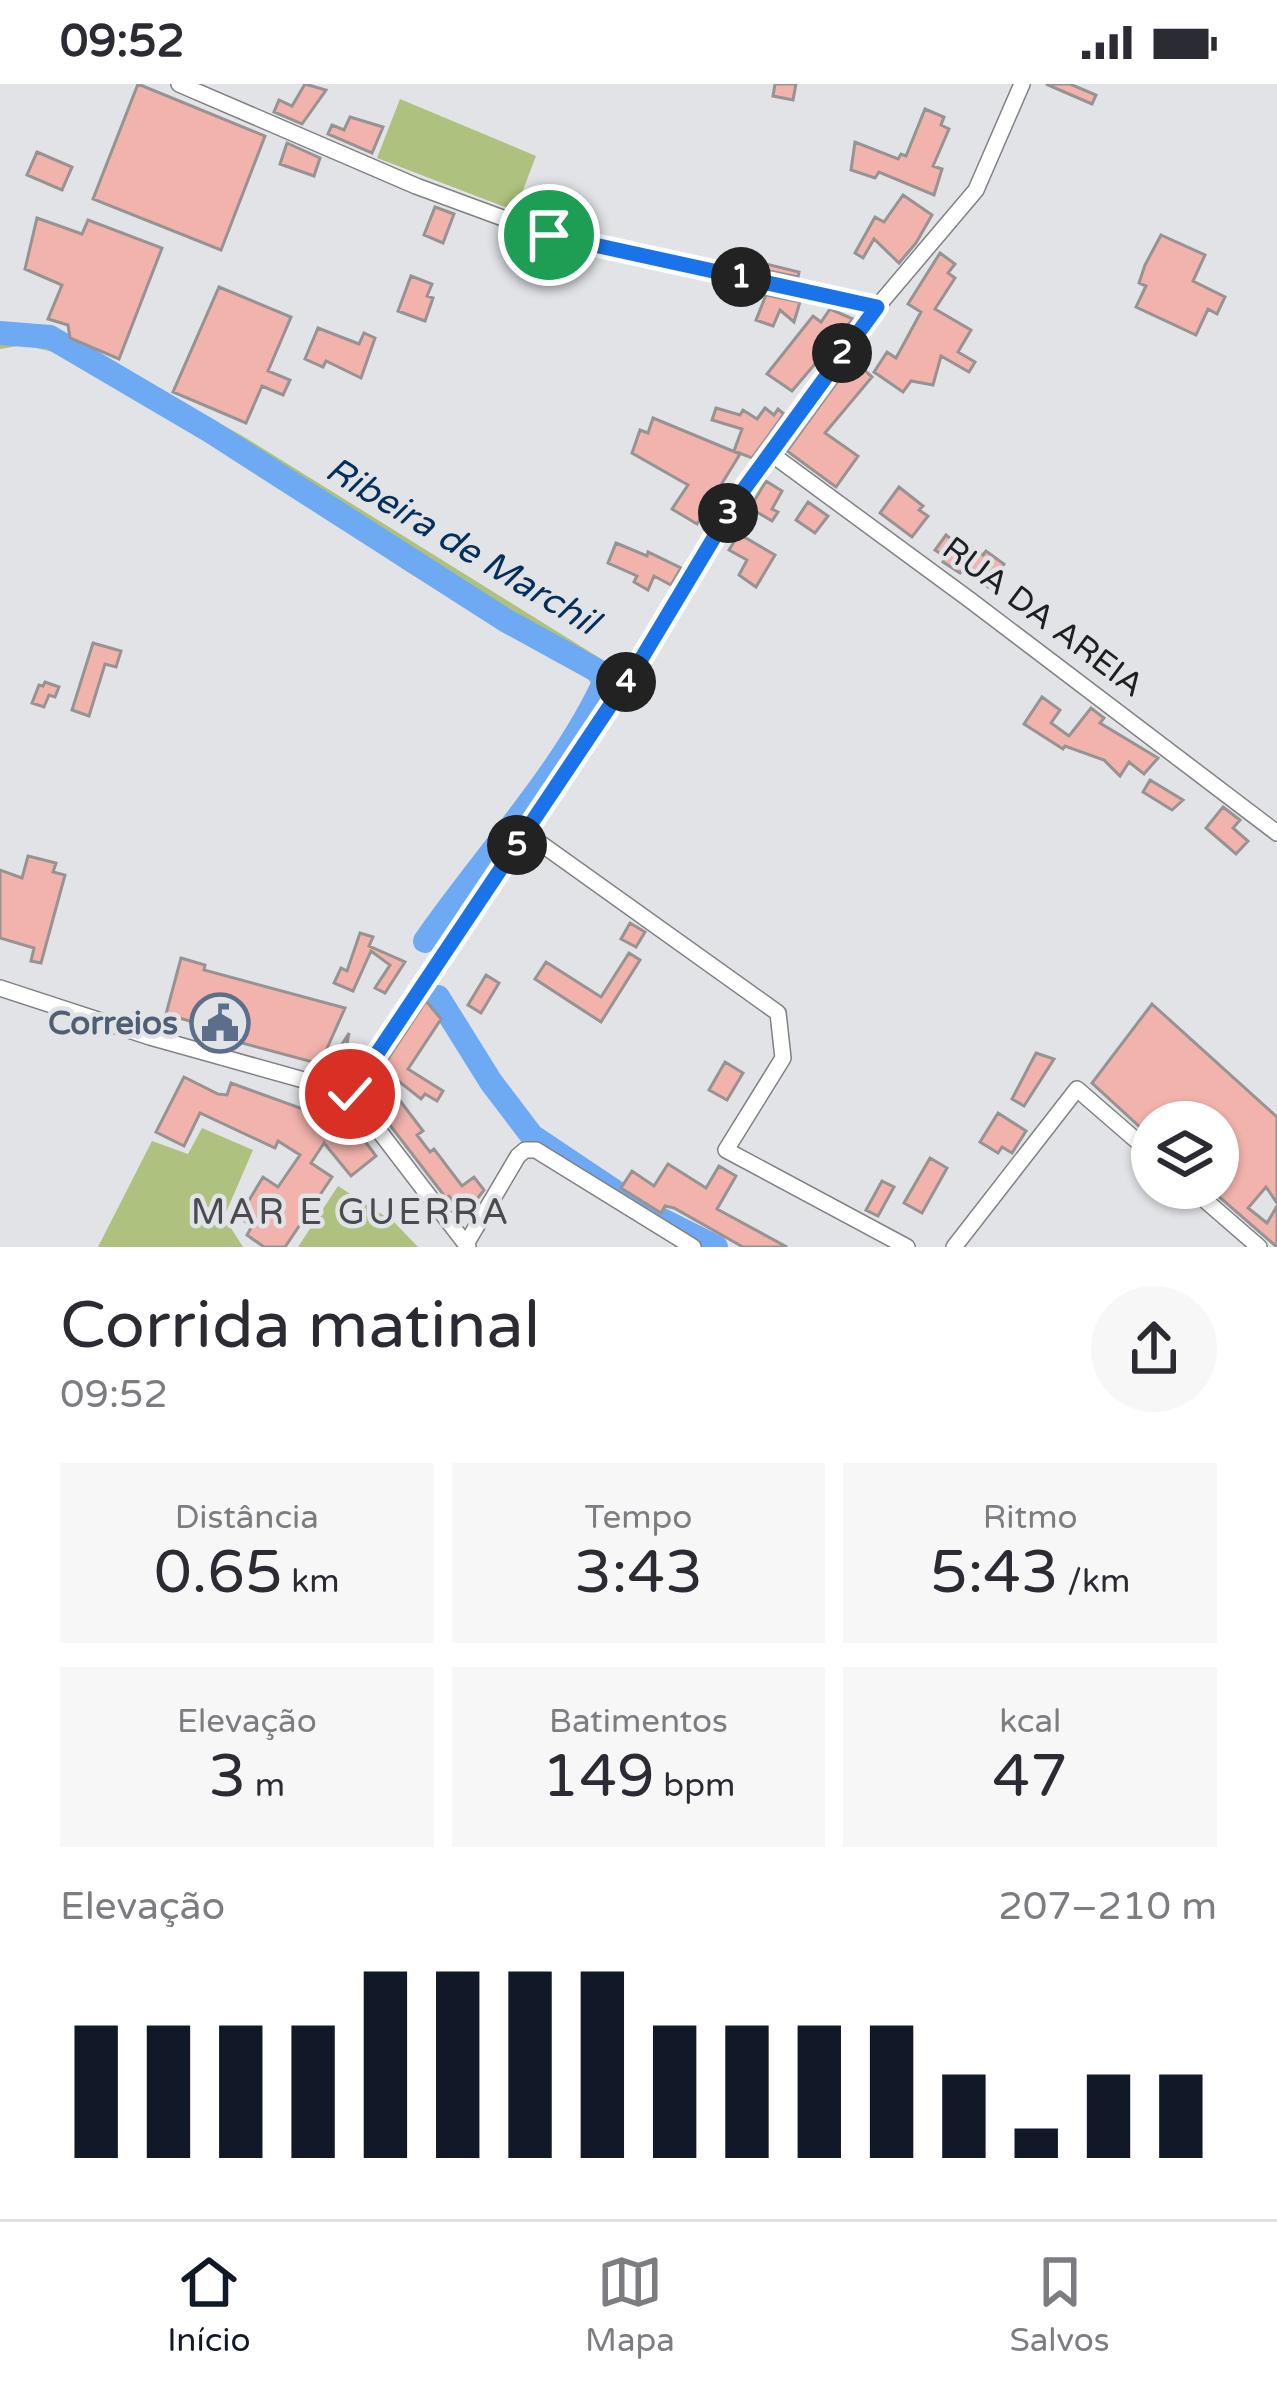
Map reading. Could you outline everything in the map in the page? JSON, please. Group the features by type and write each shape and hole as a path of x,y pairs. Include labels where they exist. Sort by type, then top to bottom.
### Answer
{"street":[{"path":"179,84 416,186 549,235 877,307"},
{"path":"350,1094 640,661 739,496 877,307 976,190 1022,84"},
{"name":"RUA DA AREIA","path":"770,453 1277,833"},
{"path":"526,833 778,1012 783,1058 726,1150 907,1247"},
{"path":"0,988 350,1094 467,1246 518,1156 536,1150 694,1247"},
{"path":"954,1247 1077,1089 1131,1136"},
{"path":"1215,1209 1259,1247"}],"green space":[{"path":"400,99 536,156 515,211 377,158"},
{"path":"0,325 38,326 61,334 246,438 619,670 610,695 593,687 586,676 406,571 299,496 149,405 53,352 24,345 0,349"},
{"path":"202,1128 253,1150 224,1217 243,1247 98,1247 152,1141 188,1154"},
{"path":"338,1186 394,1222 418,1247 298,1247"}],"building":[{"path":"138,84 265,136 221,250 93,199"},
{"path":"305,84 326,90 302,124 274,112 279,100 292,106"},
{"path":"775,84 796,84 793,100 773,96"},
{"path":"1046,84 1070,84 1096,95 1092,104"},
{"path":"925,109 944,117 941,125 949,129 933,166 942,169 934,195 879,172 875,178 851,170 855,142 898,159 901,154 906,156"},
{"path":"350,117 383,127 372,153 328,134 332,125 344,130"},
{"path":"287,143 320,158 314,176 280,164"},
{"path":"37,152 72,167 62,190 27,175"},
{"path":"903,195 932,215 916,243 899,263 874,239 863,258 855,253 875,217 884,222"},
{"path":"435,207 454,214 443,243 424,235"},
{"path":"37,218 82,234 88,220 162,248 119,359 70,338 68,325 48,319 62,285 25,269"},
{"path":"1161,235 1205,255 1193,281 1225,297 1217,314 1208,309 1196,335 1136,307 1146,286 1139,283 1145,265"},
{"path":"940,253 955,264 948,273 955,278 935,309 971,330 958,352 975,362 969,372 941,356 933,385 911,381 903,392 874,372 887,352 896,358 921,312 908,304"},
{"path":"741,258 799,272 798,277 740,265"},
{"path":"411,276 432,284 425,321 398,311"},
{"path":"219,287 291,317 268,371 290,380 283,395 262,386 246,423 173,392"},
{"path":"766,295 800,302 794,322 780,310 773,326 756,320"},
{"path":"830,309 853,319 792,391 767,374 813,316 821,322"},
{"path":"318,328 359,344 364,333 375,338 361,378 326,361 323,367 305,359"},
{"path":"853,360 872,377 825,433 858,456 836,487 787,451"},
{"path":"716,408 740,415 743,410 757,419 765,408 774,415 778,409 784,414 752,458 734,451 742,429 712,420"},
{"path":"653,418 740,454 697,524 672,509 688,485 632,453 640,430 648,433"},
{"path":"766,481 782,491 772,509 778,512 772,521 750,508"},
{"path":"899,487 928,516 912,537 880,513"},
{"path":"808,502 828,516 815,533 796,520"},
{"path":"739,534 775,555 756,587 739,575 747,560 729,550"},
{"path":"946,535 1004,564 988,587 943,562 946,557 935,550"},
{"path":"616,543 681,568 671,585 654,576 648,590 634,582 637,576 608,563"},
{"path":"93,643 121,651 116,667 105,664 89,716 72,710"},
{"path":"45,682 59,687 44,707 32,703"},
{"path":"1042,697 1060,710 1051,723 1069,736 1091,708 1104,718 1100,723 1158,758 1144,774 1129,762 1120,776 1104,760 1063,749 1024,724"},
{"path":"1150,780 1183,800 1172,810 1143,792"},
{"path":"1223,807 1240,820 1233,828 1248,841 1236,854 1206,828"},
{"path":"28,856 56,863 53,872 65,875 41,963 31,961 34,948 0,938 0,870 22,878"},
{"path":"630,923 645,932 636,947 621,939"},
{"path":"360,933 373,937 369,946 405,962 385,993 375,988 390,965 371,951 353,991 334,983 341,968 347,971"},
{"path":"629,953 640,960 601,1022 535,979 546,962 601,997"},
{"path":"181,958 205,965 204,970 345,1008 320,1064 201,1032 203,1025 166,1014"},
{"path":"486,975 499,983 481,1013 468,1005"},
{"path":"426,1001 441,1019 408,1069 443,1091 437,1101 425,1094 421,1099 382,1068"},
{"path":"1152,1004 1277,1117 1277,1203 1266,1187 1248,1208 1267,1223 1277,1206 1277,1247 1233,1209 1239,1209 1239,1101 1131,1101 1131,1119 1092,1083"},
{"path":"349,1033 342,1070 328,1067"},
{"path":"1036,1053 1054,1059 1024,1106 1012,1099"},
{"path":"725,1062 743,1073 727,1100 709,1090"},
{"path":"379,1073 423,1131 417,1135 430,1152 434,1149 462,1186 474,1177 484,1190 464,1216 366,1094"},
{"path":"184,1077 218,1094 227,1095 231,1083 308,1111 317,1096 335,1101 376,1156 351,1176 324,1143 311,1163 332,1177 285,1247 264,1247 247,1235 252,1226 239,1217 263,1177 278,1187 300,1155 278,1141 275,1148 200,1113 184,1146 156,1132"},
{"path":"998,1113 1026,1131 1012,1153 1002,1147 998,1153 980,1142"},
{"path":"930,1158 947,1168 922,1213 904,1203"},
{"path":"668,1164 706,1188 719,1166 736,1176 717,1209 787,1247 743,1247 674,1208 665,1206 661,1213 621,1188 632,1171 654,1186"},
{"path":"882,1181 894,1187 878,1216 866,1210"}],"waterway":[{"name":"Ribeira de Marchil","path":"0,333 50,337 210,431 505,620 607,676 547,779 425,941"},
{"path":"438,997 491,1082 532,1136 644,1211 716,1247"}],"place":[{"name":"Correios","path":"220,1023"}],"district":[{"name":"MAR E GUERRA","path":"351,1212"}],"route":[{"path":"350,1094 640,661 739,496 877,307 549,235"}]}
